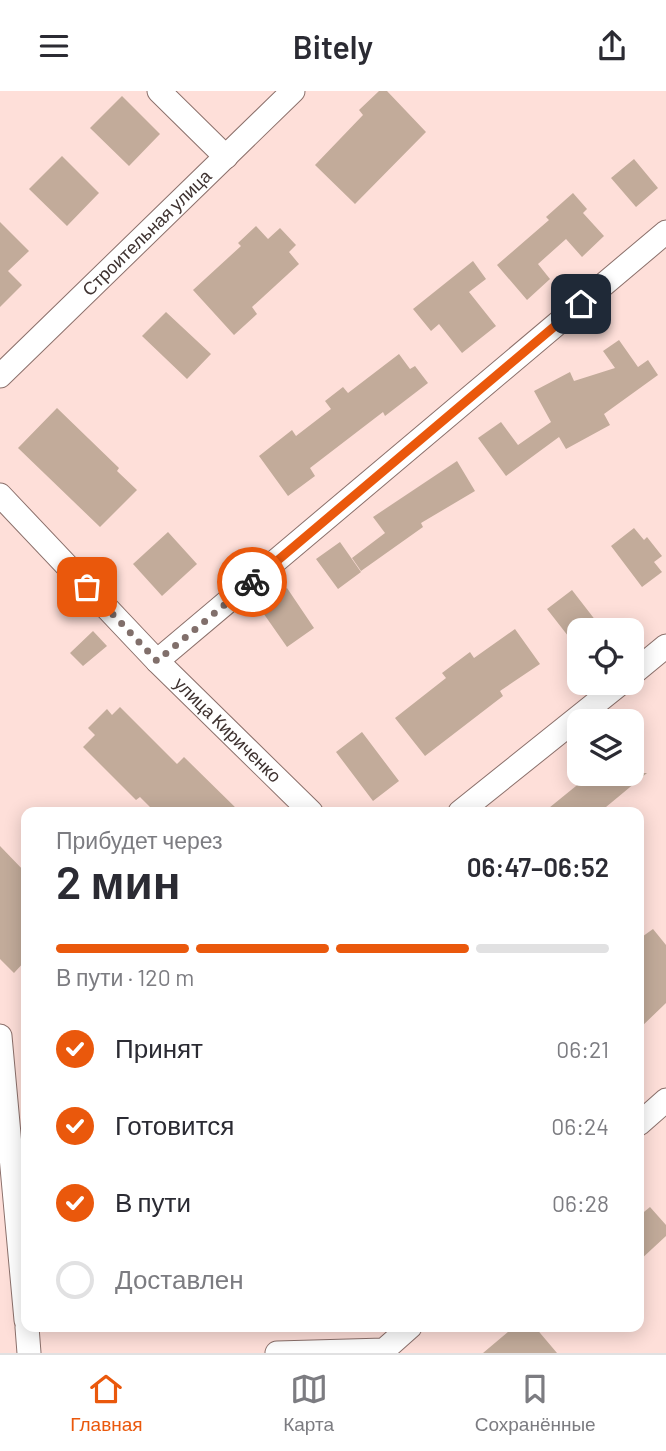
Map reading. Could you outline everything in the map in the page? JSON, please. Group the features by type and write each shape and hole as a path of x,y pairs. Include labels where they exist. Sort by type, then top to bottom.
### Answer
{"street":[{"path":"159,91 226,157"},
{"name":"Строительная улица","path":"0,376 293,91"},
{"path":"157,661 666,232"},
{"name":"улица Кириченко","path":"0,495 157,661 306,807"},
{"path":"644,664 666,646"},
{"path":"466,807 606,695"},
{"path":"0,1036 7,1170 21,1281"},
{"path":"644,1119 657,1105"},
{"path":"27,1332 29,1353"},
{"path":"277,1353 384,1351 405,1332"}],"building":[{"path":"379,91 387,91 426,132 355,204 315,165 363,115 359,110"},
{"path":"122,96 160,134 129,166 90,128"},
{"path":"62,156 99,193 67,226 29,189"},
{"path":"634,159 658,188 636,207 611,178"},
{"path":"573,193 587,209 583,213 604,236 582,257 566,239 538,264 550,279 527,300 497,265 549,220 546,217"},
{"path":"0,222 29,251 8,271 22,285 0,307"},
{"path":"256,226 268,239 280,228 296,245 289,252 299,264 252,307 257,314 234,335 193,290 241,246 238,243"},
{"path":"473,261 486,279 469,292 496,326 462,353 439,324 431,331 413,309"},
{"path":"166,312 211,354 187,379 142,336"},
{"path":"619,340 638,367 648,360 658,375 604,414 610,425 566,449 559,437 506,476 478,438 501,422 518,445 551,422 534,391 570,372 574,381 615,368 603,351"},
{"path":"399,354 410,369 415,366 428,383 385,416 383,412 310,468 315,476 288,496 259,456 292,430 296,436 331,409 325,401 343,387 348,393"},
{"path":"57,408 119,468 117,471 137,490 100,527 18,448"},
{"path":"457,461 475,491 421,523 423,527 361,571 352,558 385,533 373,517"},
{"path":"634,528 644,540 647,537 662,556 654,562 662,572 642,587 611,546"},
{"path":"168,532 197,564 162,596 133,564"},
{"path":"340,542 361,572 338,589 316,559"},
{"path":"287,588 314,628 287,647 259,607"},
{"path":"572,590 594,618 567,618 567,635 547,609"},
{"path":"515,629 540,664 500,691 503,696 425,756 395,718 446,678 442,673 470,652 474,658"},
{"path":"93,631 107,646 83,666 70,653"},
{"path":"120,707 177,764 184,757 235,807 150,807 140,797 136,800 83,747 95,735 88,728 107,709 112,715"},
{"path":"362,732 399,781 373,801 336,752"},
{"path":"576,786 631,786 606,807 550,807"},
{"path":"0,846 21,868 21,965 14,973 0,959"},
{"path":"653,929 666,945 666,1003 644,1024 644,935"},
{"path":"650,1207 666,1225 666,1236 644,1256 644,1212"},
{"path":"508,1332 539,1332 557,1353 483,1353"}],"way so far":[{"path":"87,587 157,661 252,582"}],"route":[{"path":"252,582 581,304"}]}
